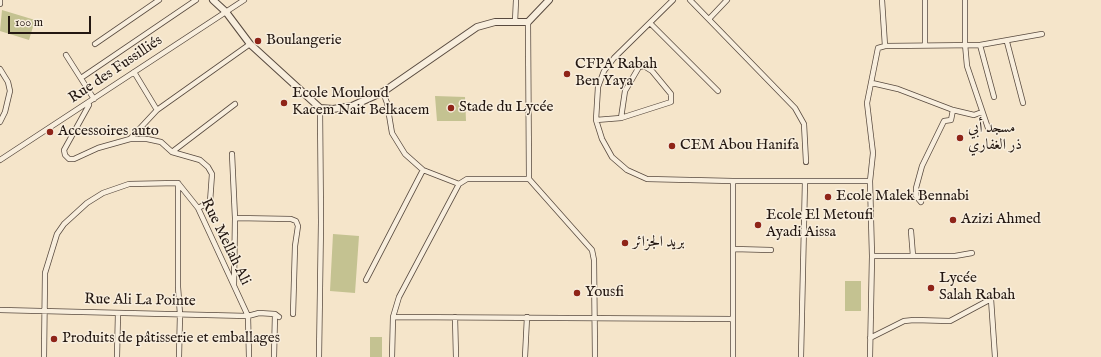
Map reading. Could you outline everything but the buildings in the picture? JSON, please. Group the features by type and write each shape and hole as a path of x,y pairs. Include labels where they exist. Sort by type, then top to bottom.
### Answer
{"street":[{"path":"96,44 159,0"},
{"path":"81,78 196,0"},
{"path":"213,0 226,12 250,44 320,108 333,109 352,106 383,92 477,27 495,22 528,22"},
{"name":"Rue des Fussilliés","path":"0,160 90,103 134,72 244,0"},
{"path":"515,22 516,0"},
{"path":"549,0 528,22 529,179 592,250 594,260 595,357"},
{"path":"673,0 614,58 604,71 598,86 596,120 602,140 612,157 627,170 647,179 733,182 870,181"},
{"path":"690,0 788,98 802,117 806,133 806,162"},
{"path":"709,19 727,0"},
{"path":"882,0 885,46"},
{"path":"925,0 925,45"},
{"path":"965,0 965,44 967,66 988,128"},
{"path":"650,23 718,91"},
{"path":"870,357 872,256 870,181 873,153 867,103 878,48 885,46 965,44 980,46 1007,42 1042,34"},
{"path":"1007,42 1023,103"},
{"path":"130,139 157,110 250,44"},
{"path":"980,46 994,97"},
{"path":"66,55 94,99"},
{"path":"596,120 621,118 671,102 671,94 652,71 644,66 639,67 624,91 621,118"},
{"path":"0,69 8,82 10,90 5,112 0,122"},
{"path":"134,72 157,110"},
{"path":"872,83 898,88 953,110 974,115 982,112"},
{"path":"383,92 387,103 392,133 398,145 413,163 423,170 459,184"},
{"path":"90,103 64,150 65,155 69,159 74,159 98,148 130,139 147,139 161,142 172,152 200,160 208,167 212,174 210,202 198,208"},
{"path":"172,152 236,104"},
{"path":"319,357 321,222 320,108"},
{"path":"921,202 916,196 916,188 922,166 944,121 951,120 953,110"},
{"path":"232,154 235,218 234,286"},
{"path":"366,280 423,170"},
{"path":"392,357 393,317 399,297 459,184 467,179 529,179"},
{"path":"802,357 805,181"},
{"path":"733,182 733,357"},
{"path":"44,357 43,311 45,273 57,234 64,224 87,203 103,193 129,184 178,183 178,287 180,314 178,357"},
{"name":"Rue Mellah Ali","path":"178,183 198,208 248,316"},
{"path":"235,218 291,219 296,222 298,226 295,246 293,314"},
{"path":"911,232 913,256"},
{"path":"733,249 771,250"},
{"path":"872,256 955,256 972,253"},
{"path":"870,338 904,321 950,321 991,299 995,357"},
{"name":"Rue Ali La Pointe","path":"0,310 248,316 259,313 277,316 274,357"},
{"path":"117,357 118,313"},
{"path":"248,316 249,357"},
{"path":"393,317 595,317 733,320"},
{"path":"456,317 456,357"},
{"path":"525,357 527,317"}],"shaded area":[{"path":"2,10 35,20 29,40 0,31"},
{"name":"Stade du Lycée","path":"435,96 465,97 466,121 437,121"},
{"path":"333,234 359,236 355,293 330,291"},
{"path":"845,281 861,281 861,311 845,311"},
{"path":"370,337 382,337 382,357 370,357"}],"place":[{"name":"Boulangerie","path":"258,41"},
{"name":"CFPA Rabah Ben Yaya","path":"567,74"},
{"name":"Ecole Mouloud Kacem Nait Belkacem","path":"284,103"},
{"name":"Stade du Lycée","path":"451,108"},
{"name":"Accessoires auto","path":"50,132"},
{"name":"مسجد أبي ذر الغفاري","path":"960,138"},
{"name":"CEM Abou Hanifa","path":"672,146"},
{"name":"Ecole Malek Bennabi","path":"828,197"},
{"name":"Azizi Ahmed","path":"953,220"},
{"name":"Ecole El Metoufi Ayadi Aissa","path":"758,225"},
{"name":"بريد الجزائر","path":"625,243"},
{"name":"Lycée Salah Rabah","path":"931,288"},
{"name":"Yousfi","path":"577,293"},
{"name":"Produits de pâtisserie et emballages","path":"54,339"}]}
